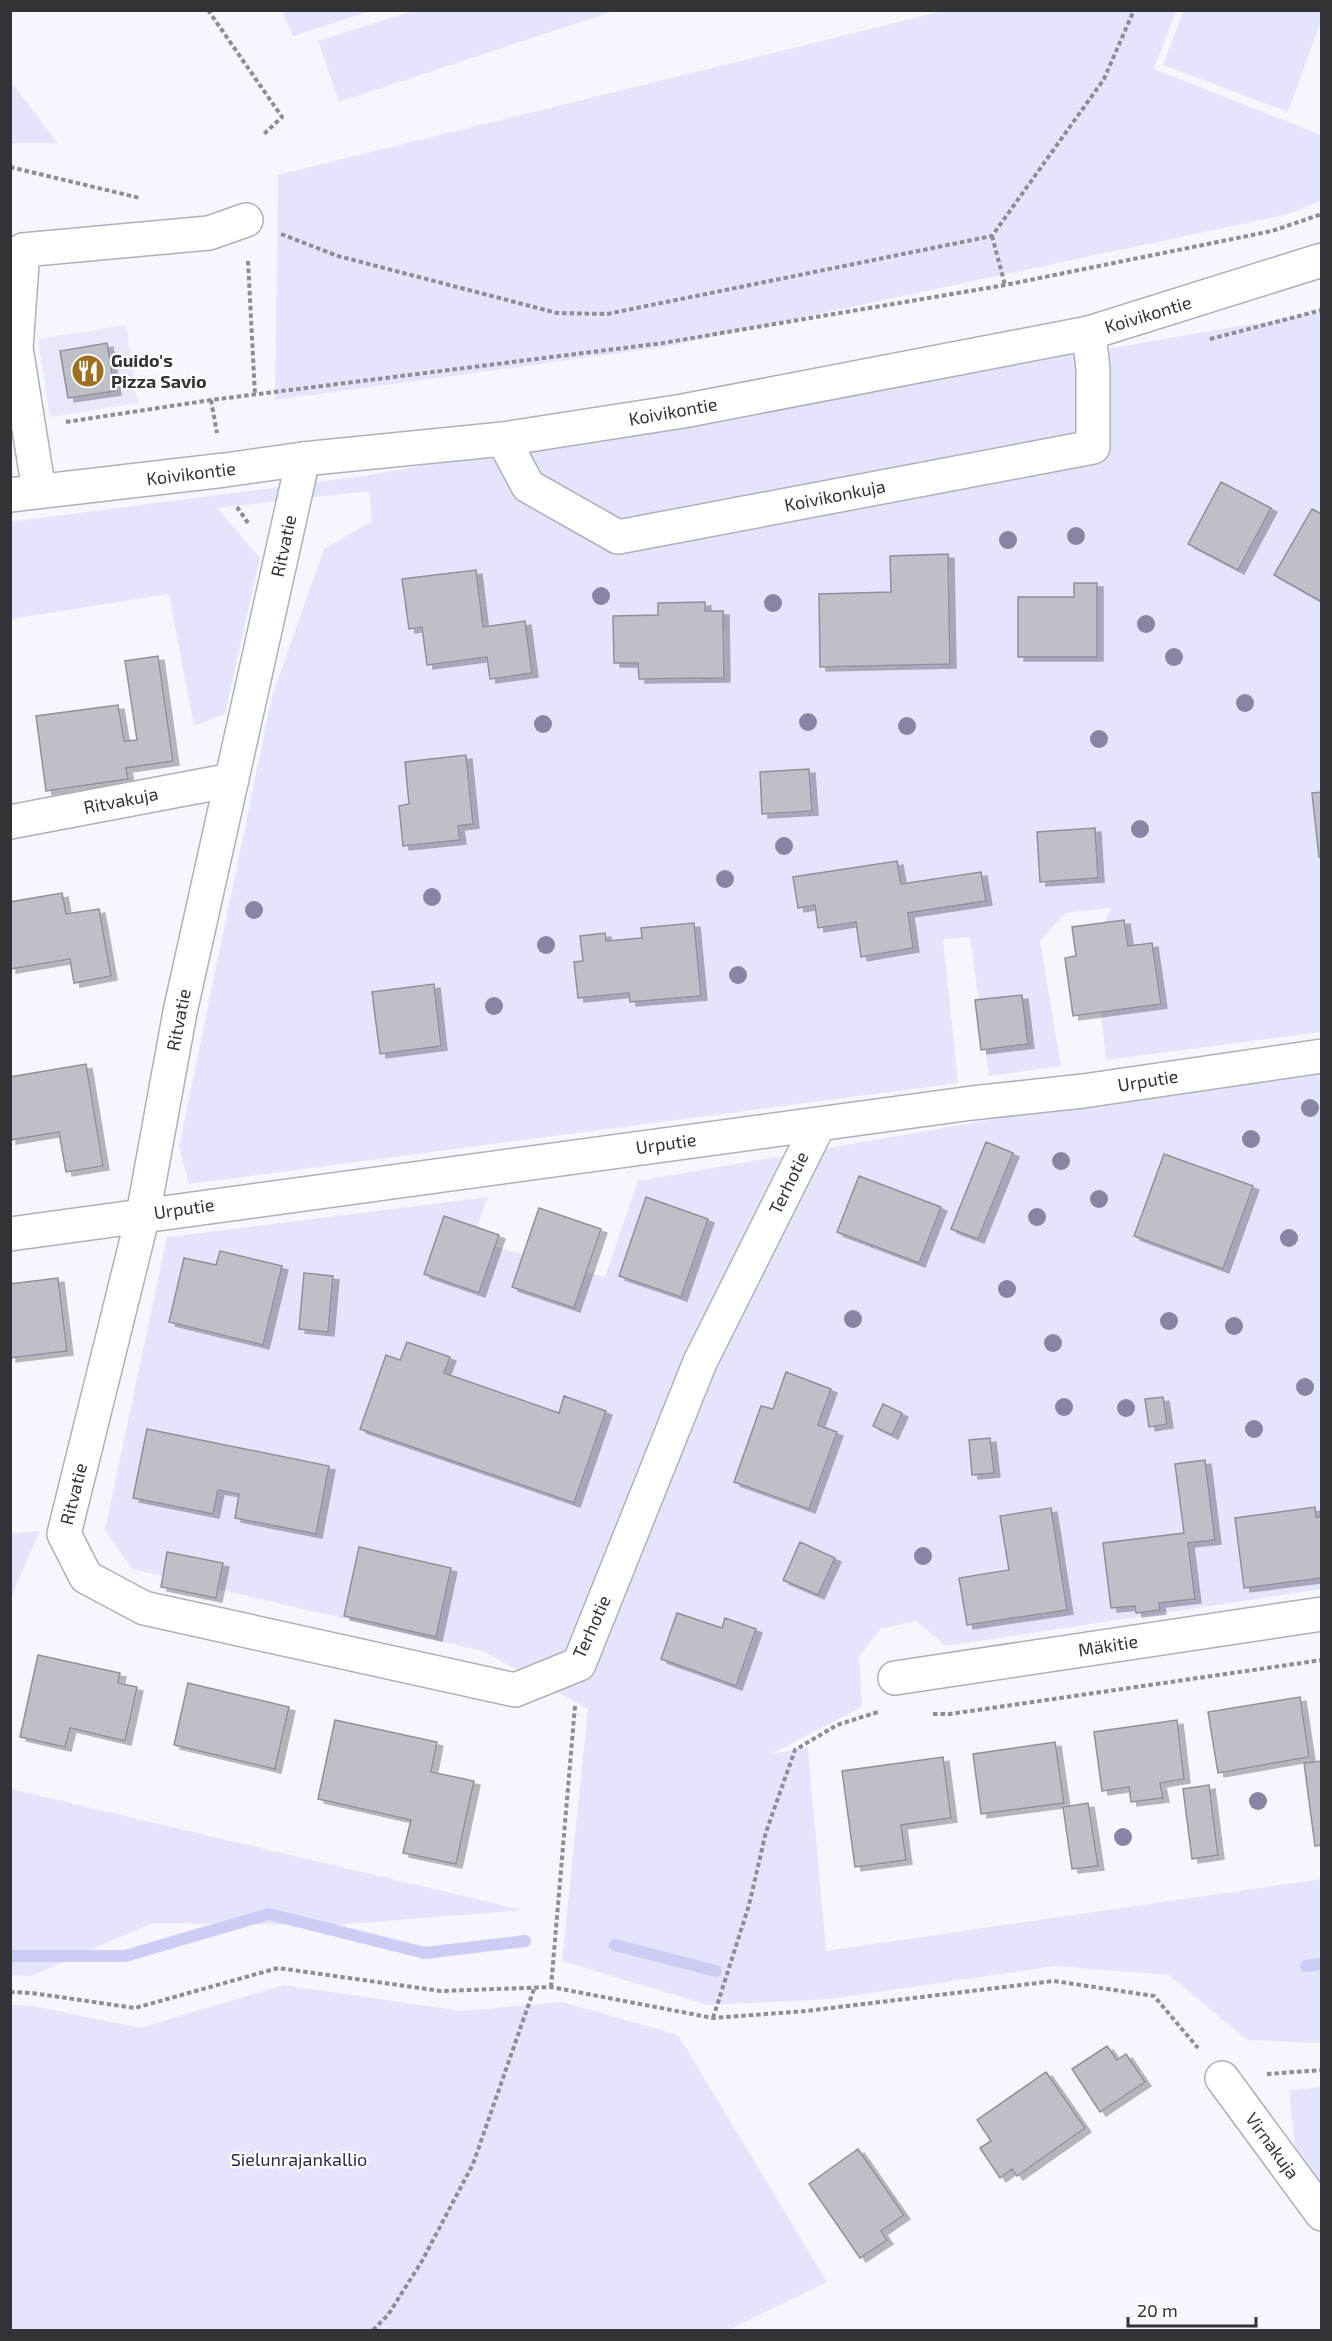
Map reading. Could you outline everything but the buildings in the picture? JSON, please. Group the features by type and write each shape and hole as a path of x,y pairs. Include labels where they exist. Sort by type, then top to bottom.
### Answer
{"street":[{"path":"25,493 29,427 16,348 23,250 209,233 246,220"},
{"name":"Koivikontie","path":"25,493 303,459 503,439 682,411 1089,333 1322,260"},
{"name":"Koivikonkuja","path":"503,439 528,486 618,537 1093,447 1093,369 1089,333"},
{"name":"Ritvatie","path":"87,1577 64,1534 143,1215 180,1012 303,459"},
{"name":"Ritvakuja","path":"10,822 232,780"},
{"name":"Urputie","path":"10,1234 972,1103 1083,1091 1322,1056"},
{"name":"Terhotie","path":"87,1577 144,1608 515,1690 579,1664 700,1362 819,1124"},
{"name":"Mäkitie","path":"895,1678 1322,1614"},
{"name":"Virnakuja","path":"1222,2078 1322,2214"}],"path":[{"path":"208,10 282,117 264,134"},
{"path":"255,395 246,220 338,256 557,313 607,314 992,236 1104,80 1134,10"},
{"path":"10,167 148,200"},
{"path":"29,427 255,395 663,343 1005,285 1272,231 1322,214"},
{"path":"992,236 1005,285"},
{"path":"929,1714 950,1714 1322,1660"},
{"path":"551,1987 579,1664"},
{"path":"713,2018 749,1905 765,1832 795,1750 837,1725 877,1712 888,1713"},
{"path":"10,1992 32,1993 135,2008 278,1968 441,1991 551,1987 713,2018 806,2011 1054,1981 1154,1996 1222,2078 1322,2070"},
{"path":"373,2331 388,2315 422,2261 473,2164 534,1989"}],"shaded area":[{"path":"126,325 138,403 50,417 38,339"}],"green space":[{"path":"947,10 1176,11 1154,69 1321,135 1321,201 1288,214 664,347 275,400 278,175"},
{"path":"1184,10 1321,11 1321,21 1288,112 1163,65"},
{"path":"282,11 370,11 293,36"},
{"path":"413,11 614,11 339,102 318,41"},
{"path":"11,82 58,143 11,143"},
{"path":"1321,312 1321,1032 1106,1060 1094,945 1111,908 1065,913 1040,941 1061,1066 989,1076 970,937 943,939 958,1083 189,1184 179,1147 272,696 324,549 372,521 369,491 217,508 260,558 225,714 194,726 169,594 11,619 10,522 363,476"},
{"path":"1321,1066 1321,1589 946,1646 916,1621 881,1629 859,1656 862,1707 771,1754 808,1748 826,1951 1321,1879 1321,2043 1247,2040 1169,1975 1055,1966 830,1999 708,2005 562,1961 588,1709 483,1651 132,1569 105,1530 167,1237 488,1197 472,1240 605,1277 638,1181 1157,1091"},
{"path":"40,1531 11,1597 11,1534"},
{"path":"11,1789 523,1910 336,1925 152,1923 31,1976 11,1975"},
{"name":"Sielunrajankallio","path":"284,1985 461,2011 562,2002 678,2035 827,2282 728,2330 11,2330 11,2005 34,2006 140,2028"},
{"path":"1321,2087 1321,2192 1296,2159 1289,2090"}],"waterway":[{"path":"10,1956 125,1956 269,1914 425,1953 525,1941"},
{"path":"615,1945 716,1971"},
{"path":"1306,1966 1322,1964"}],"place":[{"name":"Guido's Pizza Savio","path":"88,371"}]}
